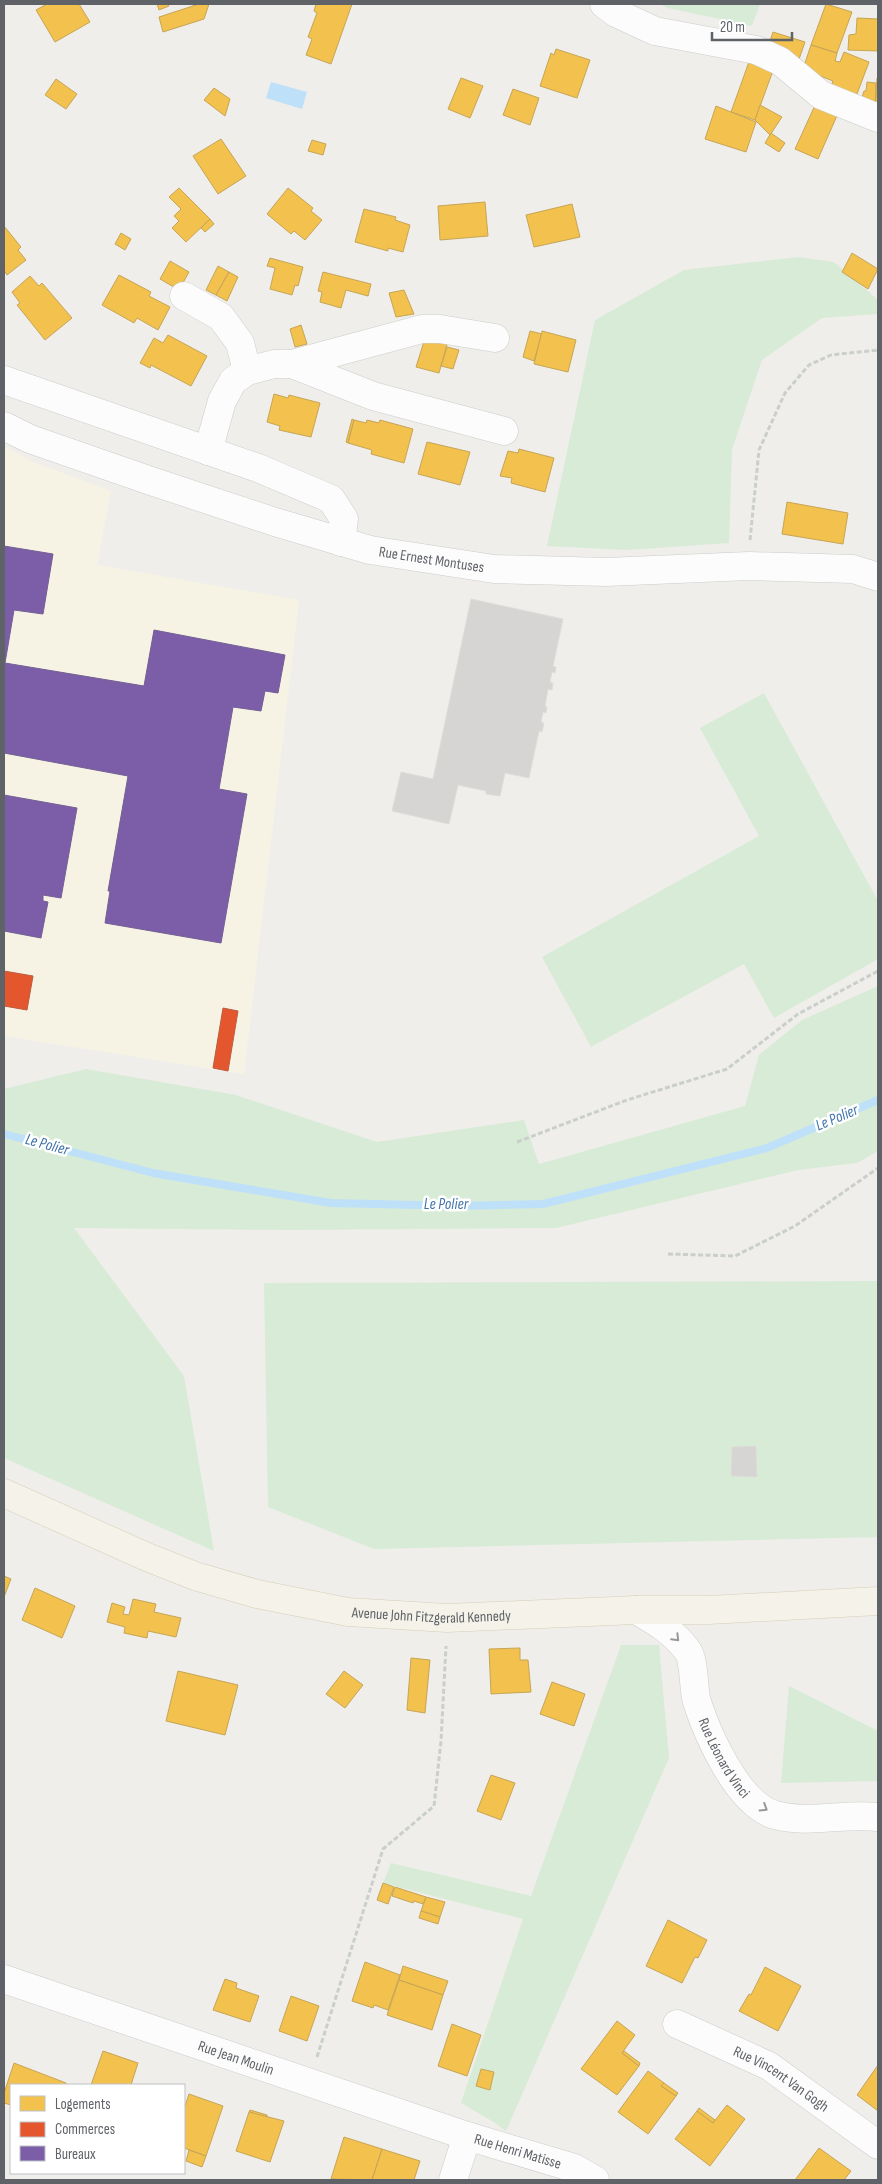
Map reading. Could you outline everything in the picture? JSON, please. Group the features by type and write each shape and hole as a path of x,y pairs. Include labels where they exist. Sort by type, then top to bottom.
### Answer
{"main road":[{"name":"Avenue John Fitzgerald Kennedy","path":"4,1494 195,1576 257,1594 348,1612 447,1618 636,1610 709,1610 878,1601"}],"street":[{"path":"604,4 616,13 655,31 756,50 780,61 821,95 878,118"},
{"path":"184,296 222,317 240,343 247,371"},
{"path":"208,451 222,401 233,381 247,371 274,364 292,364 422,329 440,329 495,338"},
{"path":"292,364 373,396 504,431"},
{"path":"4,380 258,468 331,499 344,519 341,542"},
{"name":"Rue Ernest Montuses","path":"4,426 30,439 152,481 370,550 494,569 606,572 749,566 853,569 878,577"},
{"name":"Rue Léonard Vinci","path":"636,1610 666,1628 688,1651 697,1702 725,1768 752,1800 775,1814 803,1818 878,1817"},
{"name":"Rue Jean Moulin","path":"4,1979 467,2136"},
{"name":"Rue Vincent Van Gogh","path":"677,2024 769,2066 878,2145"},
{"path":"453,2180 467,2136"},
{"name":"Rue Henri Matisse","path":"467,2136 574,2168 595,2180"}],"path":[{"path":"749,566 752,511 759,450 784,392 809,365 831,355 878,350"},
{"path":"517,1142 627,1100 727,1069 798,1014 878,971"},
{"path":"668,1254 736,1256 795,1226 878,1168"},
{"path":"309,2082 383,1849 434,1806 446,1679 447,1618"}],"shaded area":[{"path":"4,446 33,462 111,491 97,565 299,600 244,1074 4,1036"}],"green space":[{"path":"659,4 760,4 752,26 668,8"},
{"path":"798,257 834,262 878,300 878,314 822,318 762,360 732,450 729,543 627,550 547,546 595,320 684,270"},
{"path":"764,693 878,901 878,959 774,1018 744,964 591,1047 542,957 759,836 700,728"},
{"path":"878,986 878,1151 857,1163 798,1170 556,1228 291,1230 74,1228 184,1376 214,1551 4,1458 4,1089 86,1069 236,1095 377,1142 524,1120 539,1164 745,1106 759,1055 802,1020"},
{"path":"878,1279 878,1537 374,1549 268,1507 264,1283 877,1281"},
{"path":"621,1645 659,1645 669,1758 506,2131 461,2103 523,1919 383,1883 391,1863 531,1896"},
{"path":"789,1686 878,1731 878,1781 781,1783"}],"water":[{"path":"271,82 307,92 302,109 266,98"}],"building: Logements":[{"path":"47,4 79,4 90,22 55,42 36,10"},
{"path":"157,4 168,4 169,6 159,10"},
{"path":"199,4 209,4 204,19 163,32 159,17"},
{"path":"316,4 352,4 331,64 306,55 312,39 308,37 317,13 314,11"},
{"path":"826,4 852,12 837,53 811,45"},
{"path":"857,18 878,19 878,51 848,50 849,35 856,34"},
{"path":"773,32 805,42 797,65 768,47"},
{"path":"811,45 837,53 835,61 840,62 844,52 869,62 854,102 829,92 833,81 803,69"},
{"path":"556,49 590,60 577,98 540,86 551,53 554,55"},
{"path":"750,59 774,68 755,120 731,112"},
{"path":"461,78 483,86 470,118 448,109"},
{"path":"878,78 878,111 875,109"},
{"path":"56,79 77,94 66,109 45,95"},
{"path":"867,82 876,83 875,109 860,104 864,91 866,91"},
{"path":"214,88 230,99 225,116 204,100"},
{"path":"513,89 539,98 530,125 503,115"},
{"path":"817,101 839,111 818,159 795,149"},
{"path":"760,105 782,117 770,135 755,120"},
{"path":"716,106 756,122 746,152 705,139"},
{"path":"771,133 785,143 779,152 765,143"},
{"path":"221,139 246,176 218,194 193,156"},
{"path":"312,140 326,144 323,155 308,151"},
{"path":"179,188 210,219 186,242 172,228 179,221 174,216 181,209 169,197"},
{"path":"288,188 313,208 311,211 322,220 305,240 294,231 291,234 267,214"},
{"path":"485,202 488,236 440,240 438,206"},
{"path":"572,204 580,237 534,247 526,215"},
{"path":"364,209 396,217 395,220 410,225 403,252 388,248 388,251 355,242"},
{"path":"210,219 214,224 205,232 201,228"},
{"path":"4,226 21,247 18,250 26,260 7,275 4,270"},
{"path":"121,233 131,239 125,250 115,244"},
{"path":"852,253 878,269 868,289 842,272"},
{"path":"270,258 303,267 298,286 295,285 292,295 270,289 275,268 267,266"},
{"path":"170,261 189,272 179,290 160,279"},
{"path":"218,266 229,272 216,295 206,290"},
{"path":"229,272 238,277 227,301 216,295"},
{"path":"323,272 371,284 368,296 346,290 341,308 320,302 322,292 318,291"},
{"path":"119,275 151,292 149,296 170,307 158,330 137,318 134,323 102,305"},
{"path":"30,276 39,286 42,283 72,318 45,340 17,305 20,303 12,292"},
{"path":"404,290 414,314 396,317 389,293"},
{"path":"301,325 307,344 295,347 290,329"},
{"path":"530,331 542,334 534,361 523,357"},
{"path":"542,331 576,340 568,372 534,364"},
{"path":"168,335 207,356 191,386 151,365 150,368 140,363 154,338 163,343"},
{"path":"426,335 448,341 439,373 416,367"},
{"path":"447,347 459,350 453,369 441,366"},
{"path":"274,394 288,398 289,395 320,403 311,437 279,430 280,426 267,422"},
{"path":"352,419 354,420 348,443 346,442"},
{"path":"354,420 366,423 367,420 379,423 380,420 413,429 404,463 371,454 372,450 348,443"},
{"path":"427,442 470,452 460,485 418,474"},
{"path":"519,449 554,458 545,492 511,483 512,478 500,476 508,451 518,453"},
{"path":"787,502 848,513 843,544 782,534"},
{"path":"4,1576 11,1579 4,1597"},
{"path":"35,1588 75,1606 62,1638 22,1620"},
{"path":"133,1599 156,1604 154,1612 181,1618 176,1637 148,1631 147,1638 124,1633 125,1627 107,1622 112,1603 125,1607 123,1614 129,1615"},
{"path":"520,1648 520,1660 528,1660 531,1692 491,1694 489,1649"},
{"path":"411,1658 430,1660 425,1713 407,1710"},
{"path":"178,1671 238,1685 225,1735 166,1721"},
{"path":"344,1671 363,1685 345,1708 326,1694"},
{"path":"552,1682 585,1694 574,1726 540,1714"},
{"path":"491,1775 515,1783 501,1820 477,1811"},
{"path":"383,1883 394,1887 388,1904 377,1900"},
{"path":"395,1887 426,1897 423,1904 414,1901 413,1903 392,1896"},
{"path":"426,1897 445,1902 440,1917 421,1911"},
{"path":"421,1911 440,1917 438,1924 419,1918"},
{"path":"668,1920 707,1940 698,1958 695,1957 682,1983 646,1966"},
{"path":"365,1962 400,1975 388,2010 374,2005 373,2008 352,2001"},
{"path":"403,1966 448,1981 443,1995 399,1980"},
{"path":"765,1967 801,1986 778,2031 739,2011 749,1994 751,1995"},
{"path":"225,1979 237,1983 236,1988 259,1996 250,2022 213,2010"},
{"path":"399,1980 443,1995 432,2030 387,2015"},
{"path":"291,1996 319,2006 307,2041 279,2031"},
{"path":"617,2021 635,2035 622,2053 639,2066 617,2095 581,2069"},
{"path":"452,2024 481,2035 467,2076 438,2066"},
{"path":"103,2051 138,2063 131,2084 91,2084"},
{"path":"624,2051 640,2063 639,2066 622,2053"},
{"path":"14,2063 66,2083 10,2084 10,2105 4,2103 4,2093"},
{"path":"878,2065 878,2111 857,2095"},
{"path":"481,2069 494,2072 490,2090 476,2086"},
{"path":"648,2071 664,2083 661,2086 676,2096 648,2134 618,2112"},
{"path":"664,2083 678,2093 676,2096 661,2086"},
{"path":"189,2094 223,2106 206,2156 185,2148 185,2106"},
{"path":"727,2105 745,2119 710,2166 675,2139 697,2111 713,2123"},
{"path":"699,2108 715,2120 713,2123 697,2111"},
{"path":"250,2110 267,2115 267,2118 249,2112"},
{"path":"249,2112 284,2121 270,2162 236,2151"},
{"path":"344,2137 382,2149 372,2180 331,2179"},
{"path":"819,2148 851,2171 844,2180 795,2180"},
{"path":"382,2149 420,2161 414,2180 372,2180"},
{"path":"189,2150 206,2156 202,2167 186,2161"}],"building: Commerces":[{"path":"4,971 33,976 27,1010 4,1006"},
{"path":"223,1008 238,1011 228,1071 213,1068"}],"building: Bureaux":[{"path":"4,546 53,554 43,614 14,610 5,663 144,686 154,630 285,655 278,693 265,691 261,711 233,707 219,789 247,794 221,943 105,923 110,891 108,891 128,776 4,753"},
{"path":"4,795 77,808 61,898 43,895 43,901 48,902 41,938 4,931"}],"building: Autres":[{"path":"471,599 563,619 553,666 556,667 555,673 552,672 550,682 553,683 552,690 548,689 545,706 547,707 546,713 543,712 541,722 544,723 542,732 539,731 529,778 505,773 500,796 486,794 486,791 458,785 449,824 392,811 401,772 433,779"},
{"path":"756,1446 757,1477 731,1476 732,1447"}],"waterway":[{"name":"Le Polier","path":"4,1134 153,1173 331,1203 460,1206 543,1204 767,1148 878,1100"}]}
